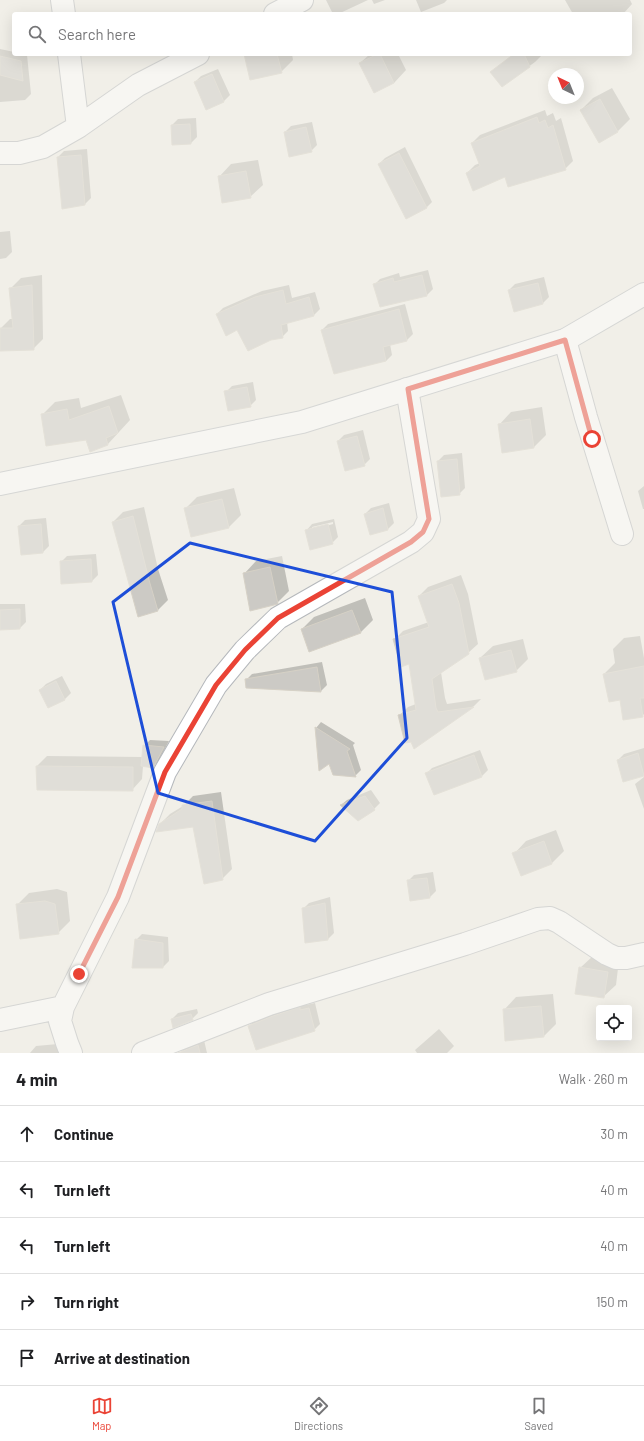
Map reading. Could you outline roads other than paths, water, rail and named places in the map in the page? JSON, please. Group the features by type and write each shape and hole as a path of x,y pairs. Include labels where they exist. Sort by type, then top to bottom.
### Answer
{"street":[{"path":"62,0 64,12"},
{"path":"279,12 302,0"},
{"path":"69,56 78,127"},
{"path":"0,153 19,153 43,147 78,127 138,85 194,56"},
{"path":"0,484 302,422 565,340 644,294"},
{"path":"565,340 586,417 622,534"},
{"path":"71,1053 66,1043 60,1022 63,1006 118,897 165,772 216,685 245,650 278,618 411,542 423,532 429,519 408,389"},
{"path":"143,1053 269,1004 465,944 538,919 550,918 559,922 607,954 616,958 626,958 644,954"},
{"path":"0,1020 63,1006"}]}
